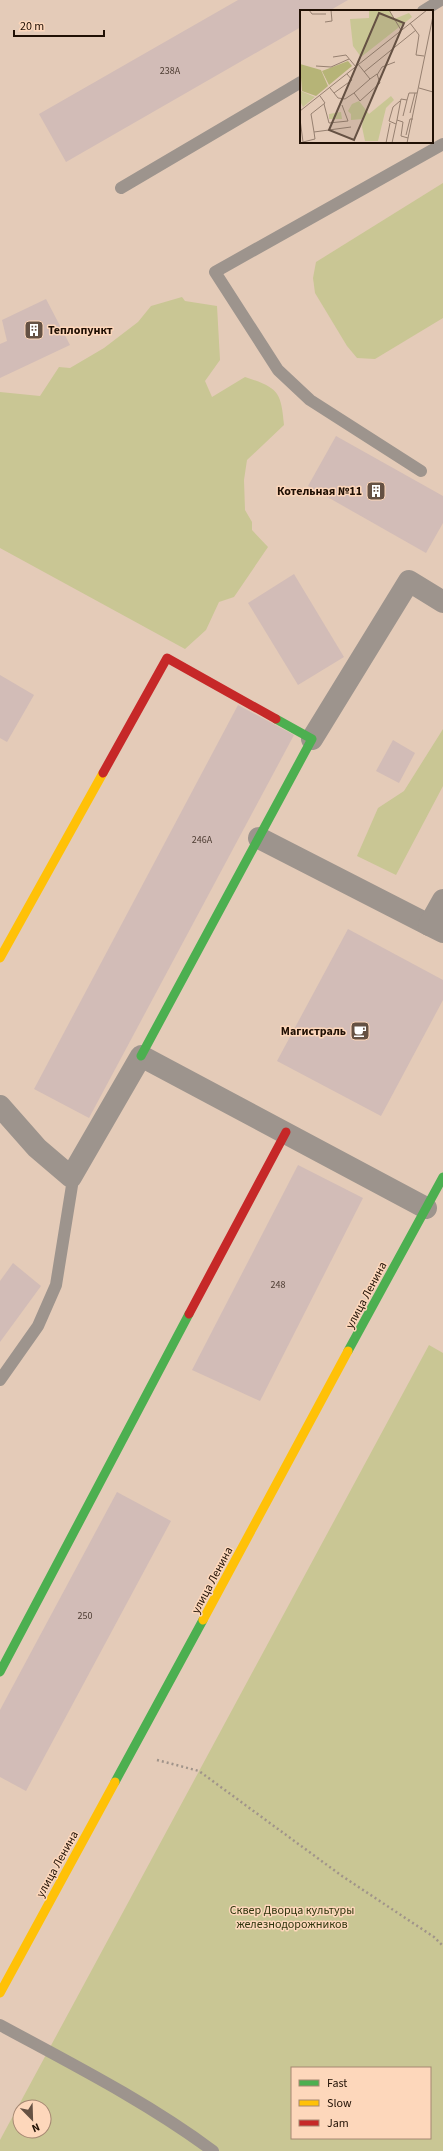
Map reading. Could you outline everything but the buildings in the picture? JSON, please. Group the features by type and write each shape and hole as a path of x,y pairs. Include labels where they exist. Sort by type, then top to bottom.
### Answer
{"street":[{"path":"0,1106 37,1148 71,1177 141,1056 312,739 409,581 443,602"},
{"path":"0,958 167,658 312,739"},
{"path":"259,838 436,929 443,900"},
{"path":"141,1056 426,1208"},
{"path":"0,1672 286,1132"},
{"name":"улица Ленина","path":"0,1993 443,1177"}],"lane":[{"path":"425,10 442,0"},
{"path":"121,188 300,83"},
{"path":"421,471 310,400 278,370 215,272 443,144"},
{"path":"0,1380 38,1326 56,1284 74,1173"},
{"path":"0,2025 121,2091 185,2130 213,2151"}],"path":[{"path":"131,1754 199,1771 342,1876 434,1937 443,1946"}],"green space":[{"path":"443,183 443,318 375,359 357,358 347,346 315,293 313,278 316,262"},
{"path":"182,297 185,301 217,306 220,360 205,381 212,397 245,377 265,384 276,392 279,398 284,425 247,460 244,480 245,510 252,522 252,530 268,547 234,597 219,602 206,630 185,649 0,548 0,392 40,396 59,367 70,368 104,348 138,322 151,306"},
{"path":"443,729 443,786 396,875 357,856 378,808 404,791"},
{"name":"Сквер Дворца культуры железнодорожников","path":"429,1345 443,1353 443,2151 0,2151 0,2140 12,2118 12,2139 52,2139 52,2099 22,2099"}],"traffic: fast":[{"path":"141,1056 312,739 276,719"},
{"path":"348,1351 443,1177"},
{"path":"0,1672 189,1314"},
{"path":"115,1782 203,1620"}],"traffic: slow":[{"path":"0,958 103,773"},
{"path":"203,1620 348,1351"},
{"path":"0,1993 115,1782"}],"traffic: jam":[{"path":"103,773 167,658 276,719"},
{"path":"189,1314 286,1132"}],"place":[{"name":"Теплопункт","path":"34,330"},
{"name":"Котельная №11","path":"376,491"},
{"name":"Магистраль","path":"360,1031"}]}
